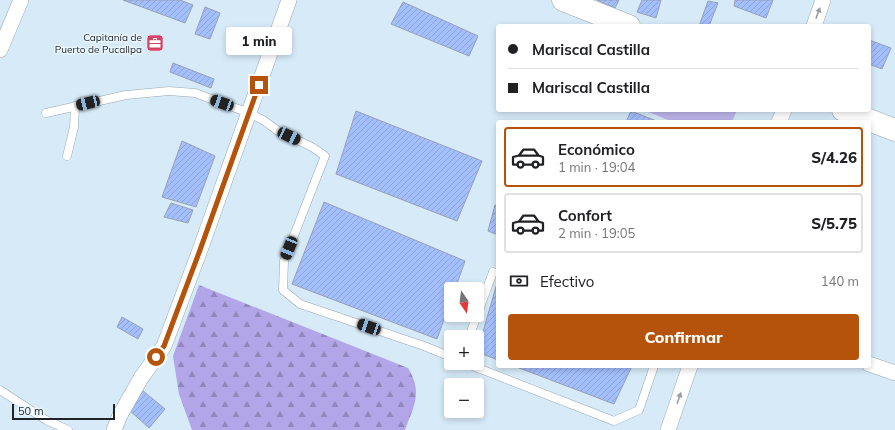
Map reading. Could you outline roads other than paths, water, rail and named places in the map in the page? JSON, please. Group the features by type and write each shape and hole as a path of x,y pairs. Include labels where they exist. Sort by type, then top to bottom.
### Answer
{"main road":[{"path":"563,0 624,24"},
{"path":"848,112 869,120"},
{"path":"871,121 895,130"}],"street":[{"path":"0,50 21,0"},
{"path":"114,430 120,415 141,378 164,346 289,0"},
{"path":"815,24 823,0"},
{"path":"871,365 895,373"},
{"path":"668,430 689,368"}],"lane":[{"path":"46,113 126,95 169,91 195,93 249,113 263,120 278,131 312,147 325,156 284,261 283,290 300,304 444,354"},
{"path":"67,156 74,127 75,106"},
{"path":"472,330 493,272"},
{"path":"483,370 614,421 639,410 653,368"},
{"path":"0,390 46,420 68,430"}],"place":[{"name":"Capitanía de Puerto de Pucallpa","path":"155,43"}]}
